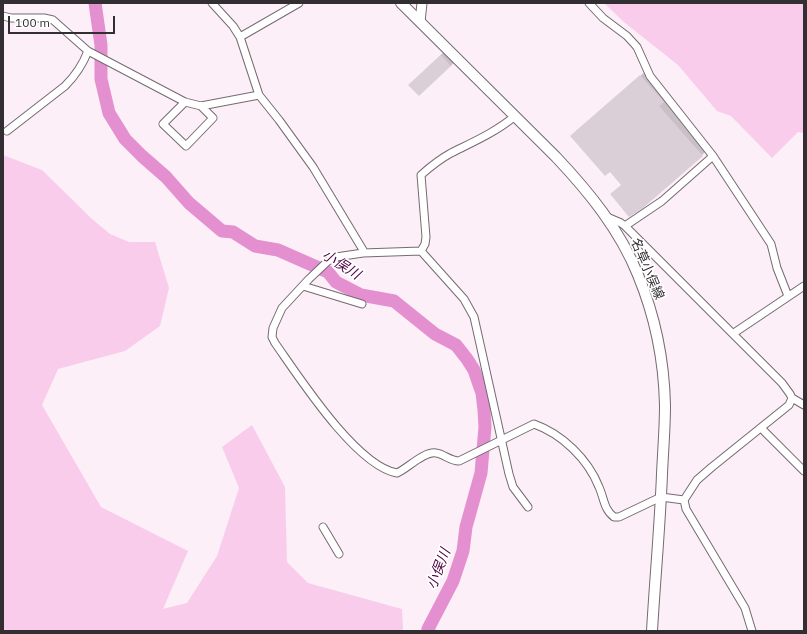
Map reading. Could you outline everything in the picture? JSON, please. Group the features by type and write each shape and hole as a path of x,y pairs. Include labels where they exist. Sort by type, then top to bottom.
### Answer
{"main road":[{"name":"名草小俣線","path":"401,3 568,170 606,217 621,240 638,274 648,302 657,335 665,404 661,497 652,631"}],"street":[{"path":"212,3 233,26 240,37 259,95 313,167 363,250 363,253"},
{"path":"420,22 422,3"},
{"path":"589,3 602,18 627,36 637,48 650,76 713,156 771,244 777,268 788,296"},
{"path":"240,37 296,4"},
{"path":"3,16 11,18 44,18 53,20 89,51 185,102 201,106 259,95"},
{"path":"7,131 65,86 89,51"},
{"path":"185,102 162,124 186,146 213,118 201,106"},
{"path":"421,251 425,244 426,237 421,175 450,153 505,125 515,116"},
{"path":"625,226 662,201 713,156"},
{"path":"606,217 625,226 734,333 782,383 792,398 804,405"},
{"path":"421,251 363,253 336,257 322,266 282,308 273,328 272,338 315,400 350,441 380,468 397,473 422,457 433,453 454,461 459,461 534,424 556,436 575,451 587,464 599,486 607,510 614,517 619,517 661,497 684,500"},
{"path":"421,251 464,299 474,317 509,474 513,487 528,507"},
{"path":"303,286 362,304"},
{"path":"734,333 804,286"},
{"path":"752,631 745,608 686,509 684,500 698,480 731,451 789,405 792,398"},
{"path":"761,428 804,471"},
{"path":"323,527 339,554"}],"shaded area":[{"path":"604,3 804,3 804,133 798,132 772,158 731,116 717,111 678,65 625,23"},
{"path":"3,155 42,170 92,219 110,234 129,242 155,242 169,288 160,326 125,351 58,369 42,405 101,507 188,551 163,609 187,603 217,556 239,488 222,447 252,425 285,487 287,562 308,583 402,609 403,629 401,631 3,631"}],"building":[{"path":"441,55 451,66 419,96 408,85"},
{"path":"640,75 664,102 659,106 703,156 643,208 629,217 610,194 621,185 610,172 605,176 570,136"}],"waterway":[{"name":"小俣川","path":"95,3 101,45 101,79 109,113 125,139 166,177 189,203 222,231 233,232 255,246 278,250 328,272 336,282 361,295 394,301 435,334 456,345 474,370 482,393 484,410 485,427 481,473 466,527 463,551 453,581 428,629 429,631"},
{"name":"小俣川","path":"421,631 428,629"}]}
